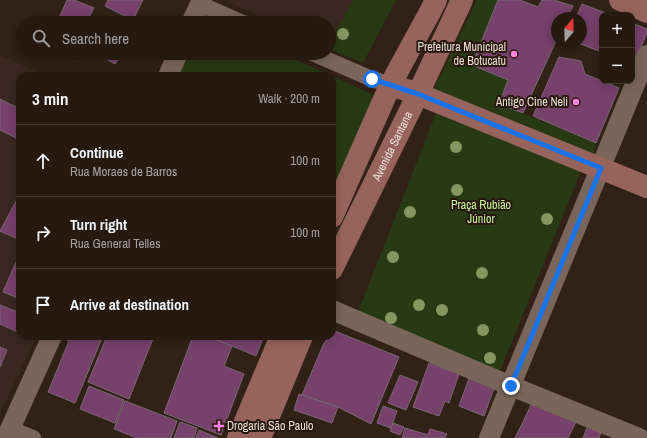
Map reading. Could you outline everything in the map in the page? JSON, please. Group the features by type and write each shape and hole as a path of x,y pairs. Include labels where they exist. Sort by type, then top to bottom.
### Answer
{"main road":[{"path":"336,209 391,85 436,0"},
{"name":"Avenida Santana","path":"336,261 418,94 462,0"},
{"path":"620,0 647,12"},
{"path":"391,85 418,94 647,187"},
{"path":"238,438 278,340"},
{"path":"260,438 300,340"}],"street":[{"path":"194,16 201,2 229,16"},
{"path":"489,438 647,55"},
{"path":"170,72 175,60"},
{"path":"328,60 372,79 391,85"},
{"path":"336,312 511,386 640,438"},
{"path":"33,438 5,430 50,340"}],"shaded area":[{"path":"225,0 353,0 336,31 336,16 259,16"},
{"path":"0,55 39,72 16,72 16,340 35,340 0,413"}],"green space":[{"path":"353,0 396,0 363,63 336,52 336,31"},
{"path":"477,0 500,0 508,80 499,104 596,143 592,161 432,93"},
{"path":"184,60 297,60 323,72 179,72"},
{"path":"336,78 378,97 336,191"},
{"name":"Praça Rubião Júnior","path":"438,108 581,171 500,371 358,312"}],"building":[{"path":"67,0 74,0 94,8 90,16 60,16"},
{"path":"108,0 143,0 135,16 125,16 105,6"},
{"name":"Prefeitura Municipal de Botucatu","path":"498,0 520,0 538,7 542,0 554,0 573,6 570,12 551,12 551,48 553,48 523,113 499,104 508,80 472,65"},
{"path":"582,4 603,12 599,12 599,51 587,46 587,12 579,12"},
{"path":"635,24 647,29 647,33 636,59"},
{"name":"Antigo Cine Neli","path":"559,57 581,61 585,74 599,80 599,84 609,84 619,88 596,143 533,116"},
{"path":"108,60 118,60 115,64"},
{"path":"0,99 16,107 16,138 0,130"},
{"path":"16,201 16,238 0,231"},
{"path":"16,262 16,297 3,292"},
{"path":"0,305 16,311 16,331 0,324"},
{"path":"336,331 399,357 371,424 338,407 302,395 327,340 336,340"},
{"path":"67,340 101,340 75,403 48,392 69,341"},
{"path":"105,340 152,340 129,399 88,382"},
{"path":"191,340 216,340 232,346 224,366 244,374 221,435 164,413"},
{"path":"218,340 262,340 256,356"},
{"path":"0,347 7,350 0,367"},
{"path":"429,363 459,374 449,403 445,401 439,416 413,407"},
{"path":"472,370 497,380 484,416 459,406"},
{"path":"400,375 418,382 406,410 388,403"},
{"path":"89,386 124,400 115,423 80,409"},
{"path":"299,394 338,407 332,423 294,410"},
{"path":"534,399 577,420 568,438 515,438"},
{"path":"125,401 177,421 171,438 137,438 114,429"},
{"path":"383,406 397,411 391,428 377,423"},
{"path":"180,422 197,428 194,438 174,438"},
{"path":"393,423 404,427 400,435 390,431"},
{"path":"588,425 602,430 599,438 583,438"},
{"path":"405,428 428,435 430,429 447,434 445,438 402,438"},
{"path":"199,430 218,438 196,438"}],"place":[{"name":"Prefeitura Municipal de Botucatu","path":"514,54"},
{"name":"Antigo Cine Neli","path":"576,102"},
{"name":"Drogaria São Paulo","path":"219,426"}],"route":[{"path":"372,79 418,94 601,168 511,386"}]}
